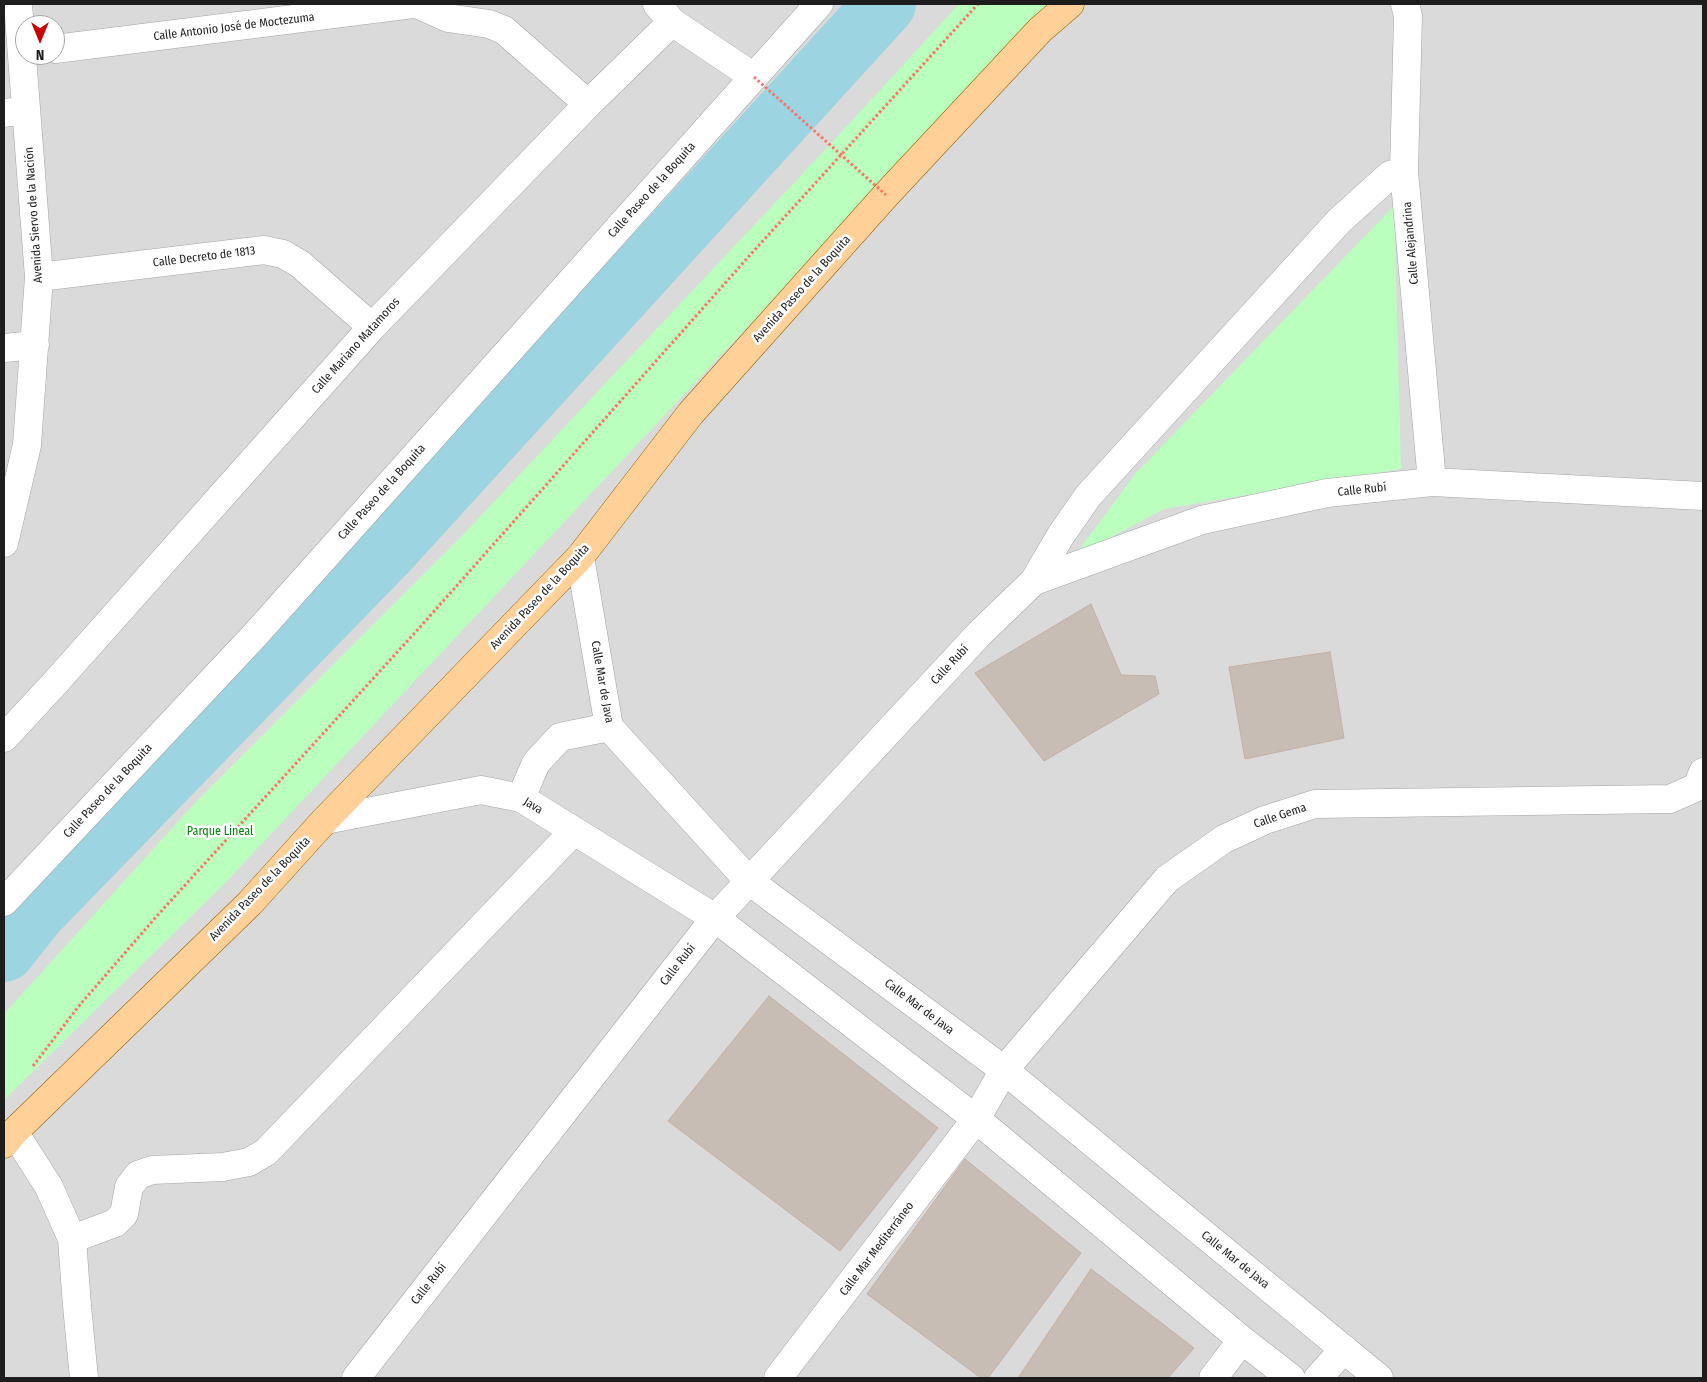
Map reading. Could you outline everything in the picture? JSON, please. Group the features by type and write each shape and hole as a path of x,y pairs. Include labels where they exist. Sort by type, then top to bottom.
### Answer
{"main road":[{"name":"Avenida Paseo de la Boquita","path":"9,1138 250,903 325,820 580,557 691,413 886,195 1040,30 1070,4"}],"street":[{"name":"Calle Antonio José de Moctezuma","path":"65,49 413,4"},
{"path":"417,4 448,18 489,24 504,30 588,104"},
{"name":"Calle Paseo de la Boquita","path":"4,902 262,627 820,4"},
{"name":"Calle Alejandrina","path":"1405,4 1408,16 1404,171 1432,482"},
{"path":"665,13 754,76"},
{"name":"Calle Mariano Matamoros","path":"4,738 372,327 588,104 665,13"},
{"name":"Avenida Siervo de la Nación","path":"4,543 27,445 40,277 15,112 22,65"},
{"name":"Calle Rubí","path":"356,1378 715,918 980,633 1034,581 1061,535 1088,496 1339,221 1390,175 1404,171"},
{"name":"Calle Decreto de 1813","path":"40,277 264,250 283,254 300,264 372,327"},
{"path":"4,348 35,345"},
{"name":"Calle Rubí","path":"1034,581 1202,520 1327,493 1432,482 1703,496"},
{"name":"Calle Mar de Java","path":"580,557 609,727 749,881 1004,1070 1379,1378"},
{"path":"521,798 536,763 560,738 609,727"},
{"name":"Calle Gema","path":"976,1119 1004,1070 1167,879 1224,839 1265,820 1315,804 1670,799 1697,787 1703,772"},
{"name":"Java","path":"325,820 481,790 521,798 715,918"},
{"path":"72,1240 115,1224 124,1214 129,1187 138,1175 152,1170 231,1165 249,1162 266,1152 574,831"},
{"path":"715,918 976,1119 1242,1340 1291,1378"},
{"name":"Calle Mar Mediterráneo","path":"778,1378 976,1119"},
{"path":"9,1138 49,1187 72,1240 84,1378"},
{"path":"1213,1378 1242,1340"},
{"path":"1318,1378 1344,1349"}],"path":[{"path":"32,1067 78,1007 156,917 421,626 751,254 978,4"},
{"path":"754,76 886,195"}],"shaded area":[{"path":"4,4 1703,4 1703,1378 4,1378"}],"green space":[{"name":"Parque Lineal","path":"959,4 1061,4 819,251 224,884 4,1100 4,1014 194,804 461,537 837,137"},
{"path":"1394,206 1401,469 1164,509 1074,557 1136,473"}],"building":[{"path":"1091,604 1121,675 1155,676 1159,694 1044,761 975,673"},
{"path":"1330,652 1344,738 1245,759 1229,667"},
{"path":"769,996 938,1128 840,1251 668,1121"},
{"path":"965,1159 1081,1253 988,1378 981,1378 867,1294"},
{"path":"1091,1269 1194,1348 1168,1378 1018,1378"}],"waterway":[{"path":"4,951 35,912 385,552 885,4"}]}
